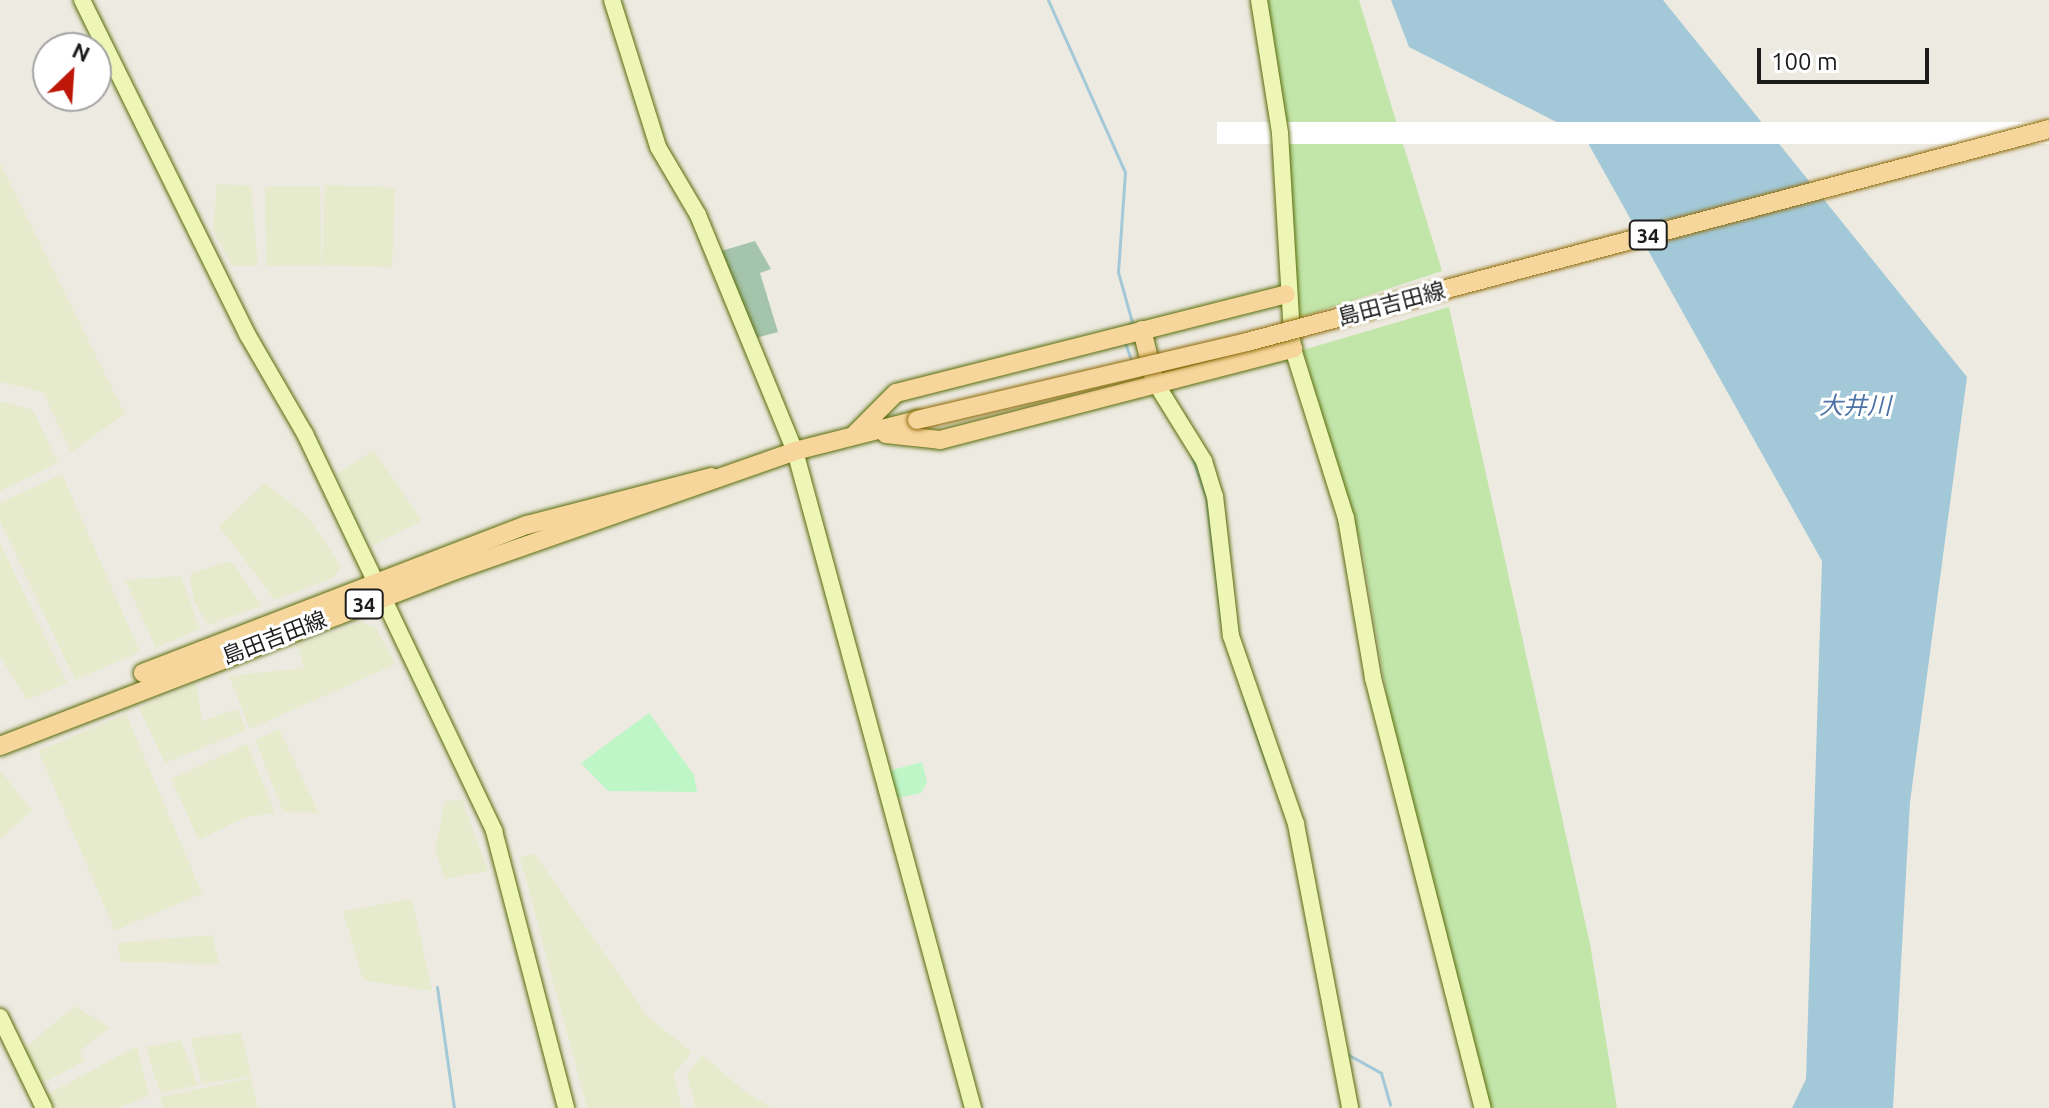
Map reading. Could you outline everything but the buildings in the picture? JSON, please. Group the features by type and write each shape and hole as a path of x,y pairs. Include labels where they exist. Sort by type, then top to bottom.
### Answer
{"main road":[{"name":"島田吉田線","path":"0,746 527,525 679,481 732,474 855,434 1247,342 2049,129"},
{"path":"855,434 896,393 1286,294"},
{"path":"1129,333 1145,384"},
{"path":"855,434 940,440 1145,384 1293,349"},
{"name":"島田吉田線","path":"0,733 378,589"}],"street":[{"path":"82,0 378,589 511,875 566,1108"},
{"path":"612,0 658,147 698,215 795,451 973,1108"},
{"path":"1259,0 1280,133 1286,294 1293,349 1346,518 1382,717 1483,1108"},
{"path":"1145,384 1204,461 1215,496 1231,636 1296,824 1350,1108"},
{"path":"0,1017 44,1108"}],"green space":[{"path":"1263,0 1359,0 1442,271 1299,318"},
{"path":"0,163 125,414 71,452 43,392 0,382"},
{"path":"217,184 251,186 258,266 232,266 213,230"},
{"path":"325,185 395,187 392,267 322,265"},
{"path":"320,186 321,265 266,266 265,187"},
{"path":"755,241 771,269 760,273 778,332 756,338 721,251"},
{"path":"1449,307 1590,944 1617,1108 1487,1108 1394,738 1362,548 1303,350"},
{"path":"0,401 33,410 58,463 0,491"},
{"path":"374,450 422,521 372,546 336,474"},
{"path":"62,474 140,652 75,680 0,521 0,503"},
{"path":"265,483 308,517 341,566 335,577 275,600 219,526"},
{"path":"0,543 67,683 27,700 0,656"},
{"path":"231,561 262,606 208,625 194,601 190,574"},
{"path":"181,576 200,629 156,648 125,580"},
{"path":"362,622 376,628 396,664 250,729 229,676 304,668 297,645"},
{"path":"196,683 202,721 237,709 246,730 165,763 139,708"},
{"path":"649,713 694,775 697,792 608,791 581,763"},
{"path":"126,714 202,893 115,931 39,751"},
{"path":"279,729 319,813 283,811 255,740"},
{"path":"247,744 275,813 246,817 199,840 171,779"},
{"path":"922,762 927,782 921,793 897,798 888,771"},
{"path":"0,770 32,810 0,840"},
{"path":"462,800 488,871 445,879 435,850 445,801"},
{"path":"535,854 649,1018 692,1052 674,1075 682,1108 587,1108 520,857"},
{"path":"412,899 432,991 363,980 343,911"},
{"path":"212,935 219,964 121,962 117,943"},
{"path":"74,1006 110,1027 79,1052 85,1061 41,1084 24,1049"},
{"path":"241,1033 251,1076 202,1084 191,1038"},
{"path":"181,1040 198,1085 160,1093 146,1047"},
{"path":"137,1046 149,1096 117,1108 52,1108 46,1095"},
{"path":"703,1055 745,1092 772,1108 695,1108 687,1074"},
{"path":"251,1078 258,1108 163,1108 160,1097"}],"water":[{"name":"大井川","path":"1391,0 1663,0 1967,377 1910,802 1893,1108 1792,1108 1806,1079 1822,561 1584,136 1409,47"}],"pier":[{"path":"1217,122 2049,122 2049,144 1217,144"}],"waterway":[{"path":"1048,0 1125,172 1118,272 1132,322 1126,326"},
{"path":"1125,343 1132,362"},
{"path":"1191,454 1206,497 1222,626"},
{"path":"1245,702 1269,771"},
{"path":"437,987 454,1108"},
{"path":"1347,1054 1381,1073 1390,1105"}]}
